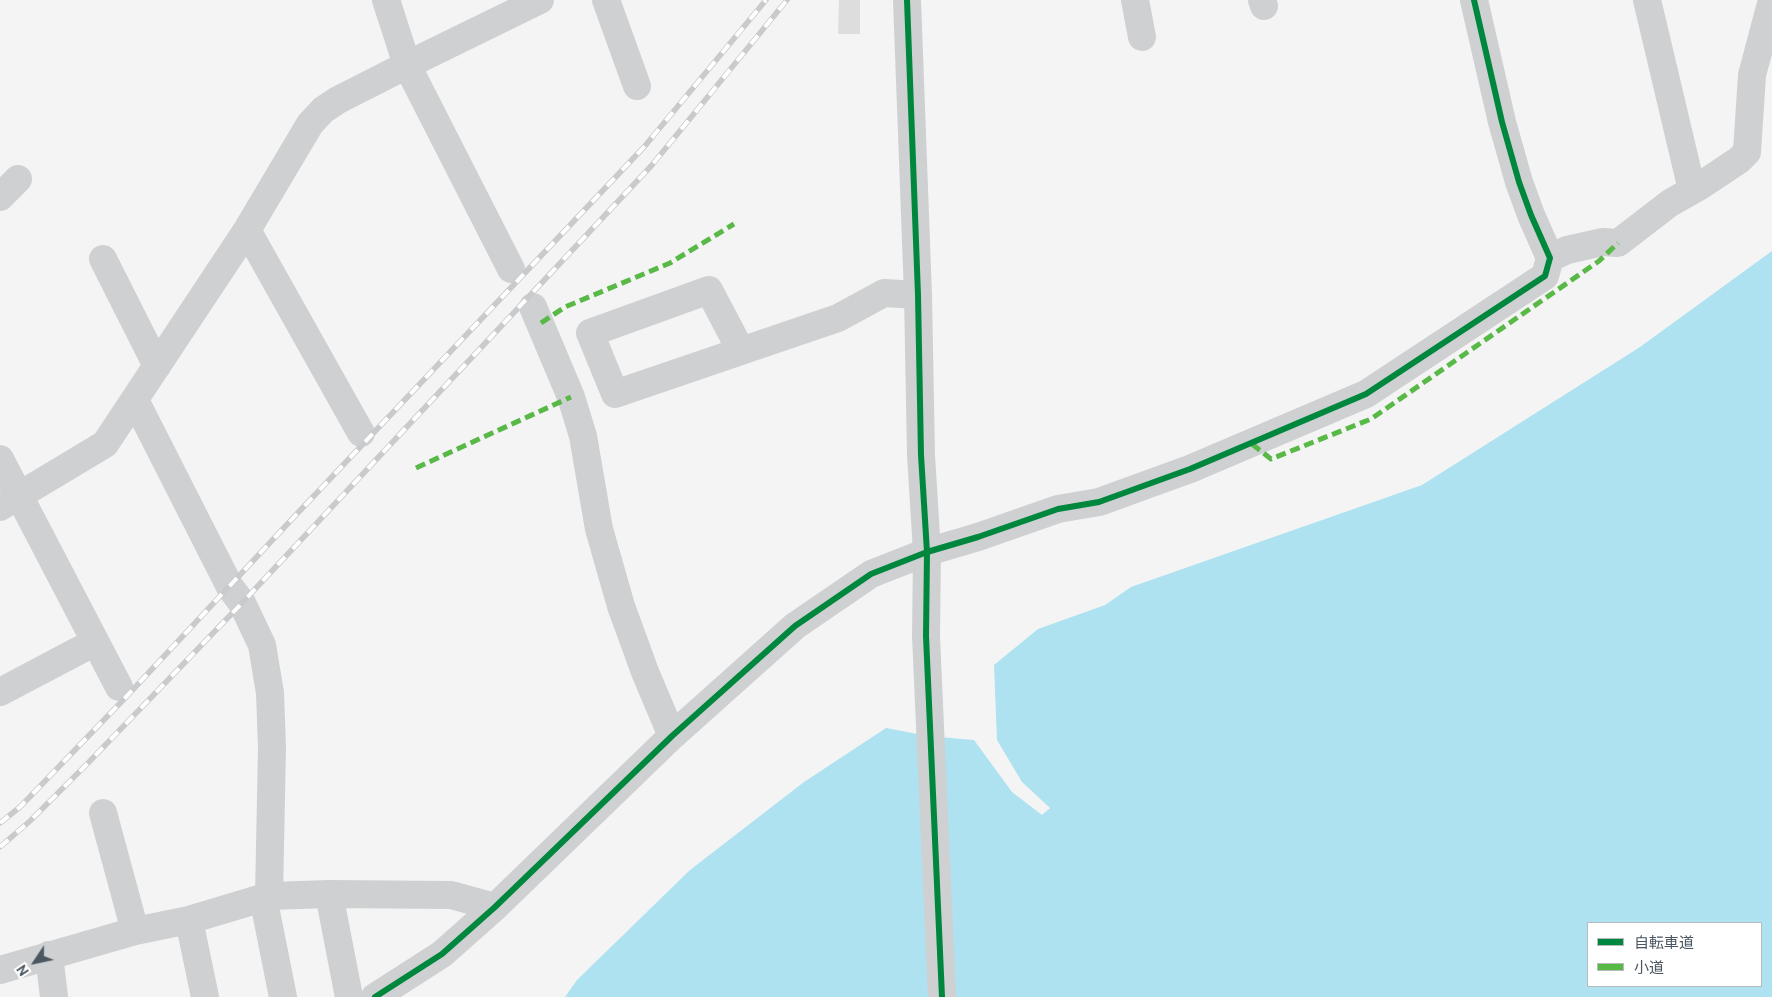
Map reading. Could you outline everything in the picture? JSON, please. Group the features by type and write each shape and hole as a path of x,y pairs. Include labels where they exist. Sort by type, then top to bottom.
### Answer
{"street":[{"path":"386,0 407,65 510,269"},
{"path":"10,502 106,444 247,230 310,124 323,110 338,100 407,65 540,0"},
{"path":"606,0 637,86"},
{"path":"907,0 918,295 921,455 927,552 926,636 942,997"},
{"path":"1135,0 1142,37"},
{"path":"375,997 442,954 495,907 672,736 795,626 871,574 927,552 978,537 1058,509 1098,502 1207,462 1366,394 1546,276 1550,258 1531,215 1517,173 1502,122 1474,0"},
{"path":"1647,0 1692,190"},
{"path":"1550,258 1567,250 1603,242 1618,243 1670,204 1739,160 1746,152 1752,75 1772,0"},
{"path":"247,230 361,433"},
{"path":"102,259 157,366"},
{"path":"741,351 709,290 590,333 615,394 838,318 884,294 918,295"},
{"path":"533,307 571,397 583,436 599,529 621,606 645,672 672,736"},
{"path":"135,400 226,578 242,603 262,645 270,693 272,747 266,897 284,997"},
{"path":"0,459 10,502 95,642 119,687"},
{"path":"0,692 95,642"},
{"path":"103,813 135,931"},
{"path":"0,970 135,931 189,920 266,897 329,894 451,895 495,907"},
{"path":"329,894 349,997"},
{"path":"189,920 205,997"},
{"path":"49,955 54,997"}],"water":[{"path":"1772,251 1772,997 565,997 577,980 690,870 804,782 886,728 928,736 974,740 1012,792 1042,815 1050,808 1022,782 997,740 994,665 1038,629 1105,605 1131,587 1422,485 1640,347"}],"building":[{"path":"839,0 860,0 860,34 838,34"}],"railway":[{"path":"0,823 20,807 126,697 644,147 766,0"},
{"path":"0,847 30,821 89,762 242,603 652,165 787,0"}],"marked path":[{"path":"541,323 565,307 670,263 734,224"},
{"path":"1252,444 1271,459 1371,419 1599,261 1618,243"},
{"path":"416,468 571,397"}],"cycle path":[{"path":"907,0 918,295 921,455 927,552 926,636 942,997"},
{"path":"375,997 442,954 495,907 672,736 795,626 871,574 927,552 978,537 1058,509 1099,502 1190,469 1366,394 1545,276 1550,258 1519,182 1502,122 1474,0"}]}
